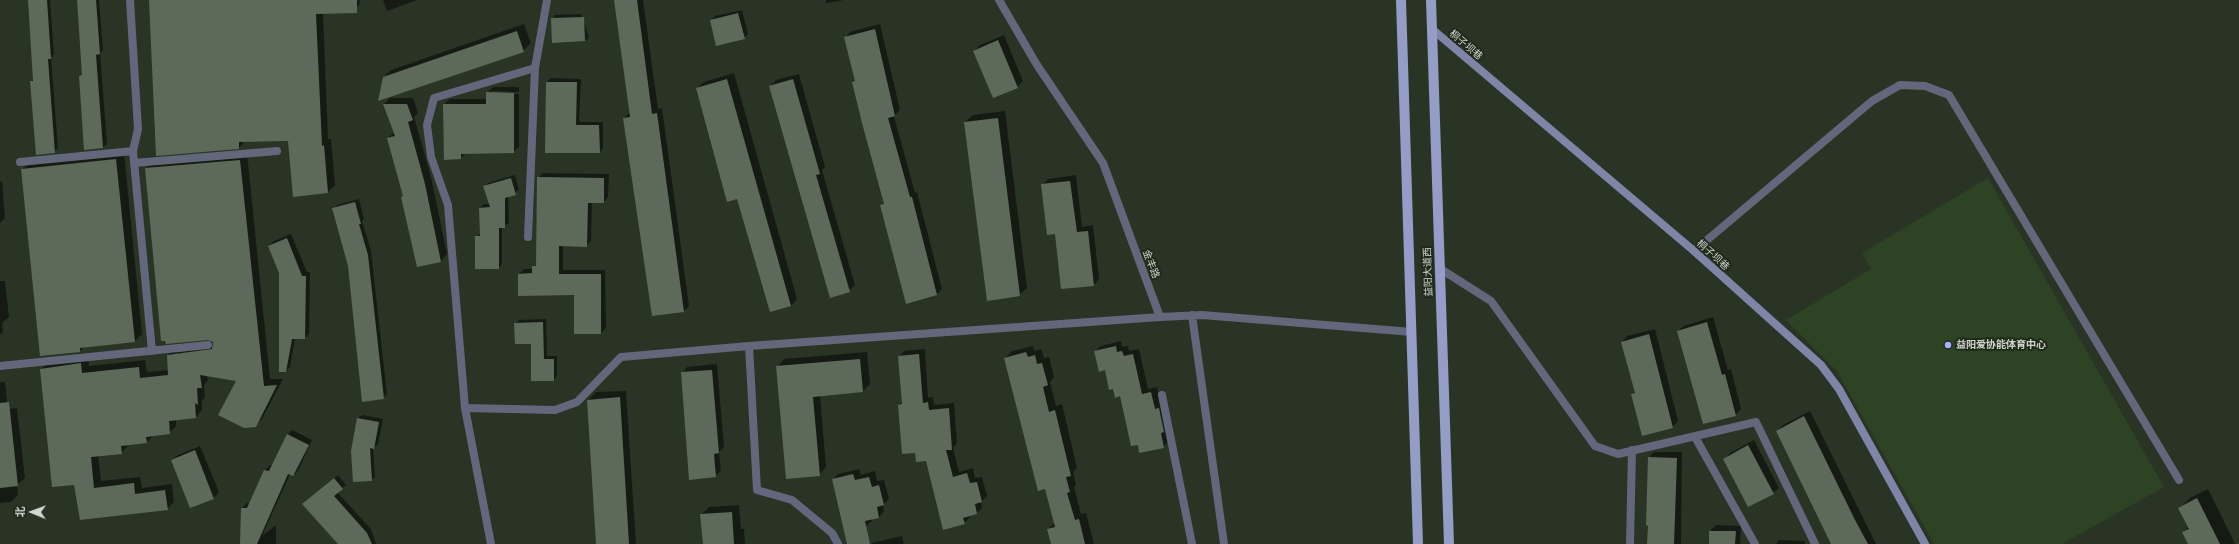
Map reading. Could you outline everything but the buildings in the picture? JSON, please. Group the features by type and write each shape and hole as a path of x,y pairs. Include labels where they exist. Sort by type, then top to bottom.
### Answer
{"main road":[{"name":"益阳大道西","path":"1401,0 1418,544"},
{"name":"益阳大道西","path":"1431,0 1449,544"}],"street":[{"path":"130,0 138,129 133,151 152,351"},
{"path":"528,237 535,68 547,0"},
{"name":"金丰路","path":"999,0 1037,65 1103,163 1160,317"},
{"name":"桐子坝巷","path":"1432,29 1694,251 1821,364 1838,389 1924,544"},
{"path":"491,544 465,408 448,205 431,157 427,125 434,98 535,68"},
{"path":"1694,251 1872,101 1900,85 1925,86 1950,95 2179,480"},
{"path":"134,163 277,150"},
{"path":"20,162 133,151"},
{"path":"1440,268 1491,301 1595,446 1618,454 1756,422 1815,544"},
{"path":"465,408 555,410 577,402 621,357 749,346 1192,315 1412,332"},
{"path":"1192,315 1224,544"},
{"path":"0,366 208,345"},
{"path":"749,346 757,490 792,500 832,533 838,544"},
{"path":"1162,395 1192,544"},
{"path":"1695,437 1755,544"},
{"path":"1630,544 1632,450"}],"green space":[{"name":"益阳爱协能体育中心","path":"1988,178 2164,487 2062,544 1934,544 1837,371 1786,320 1871,269 1862,253"}],"place":[{"name":"益阳爱协能体育中心","path":"1948,345"}]}
